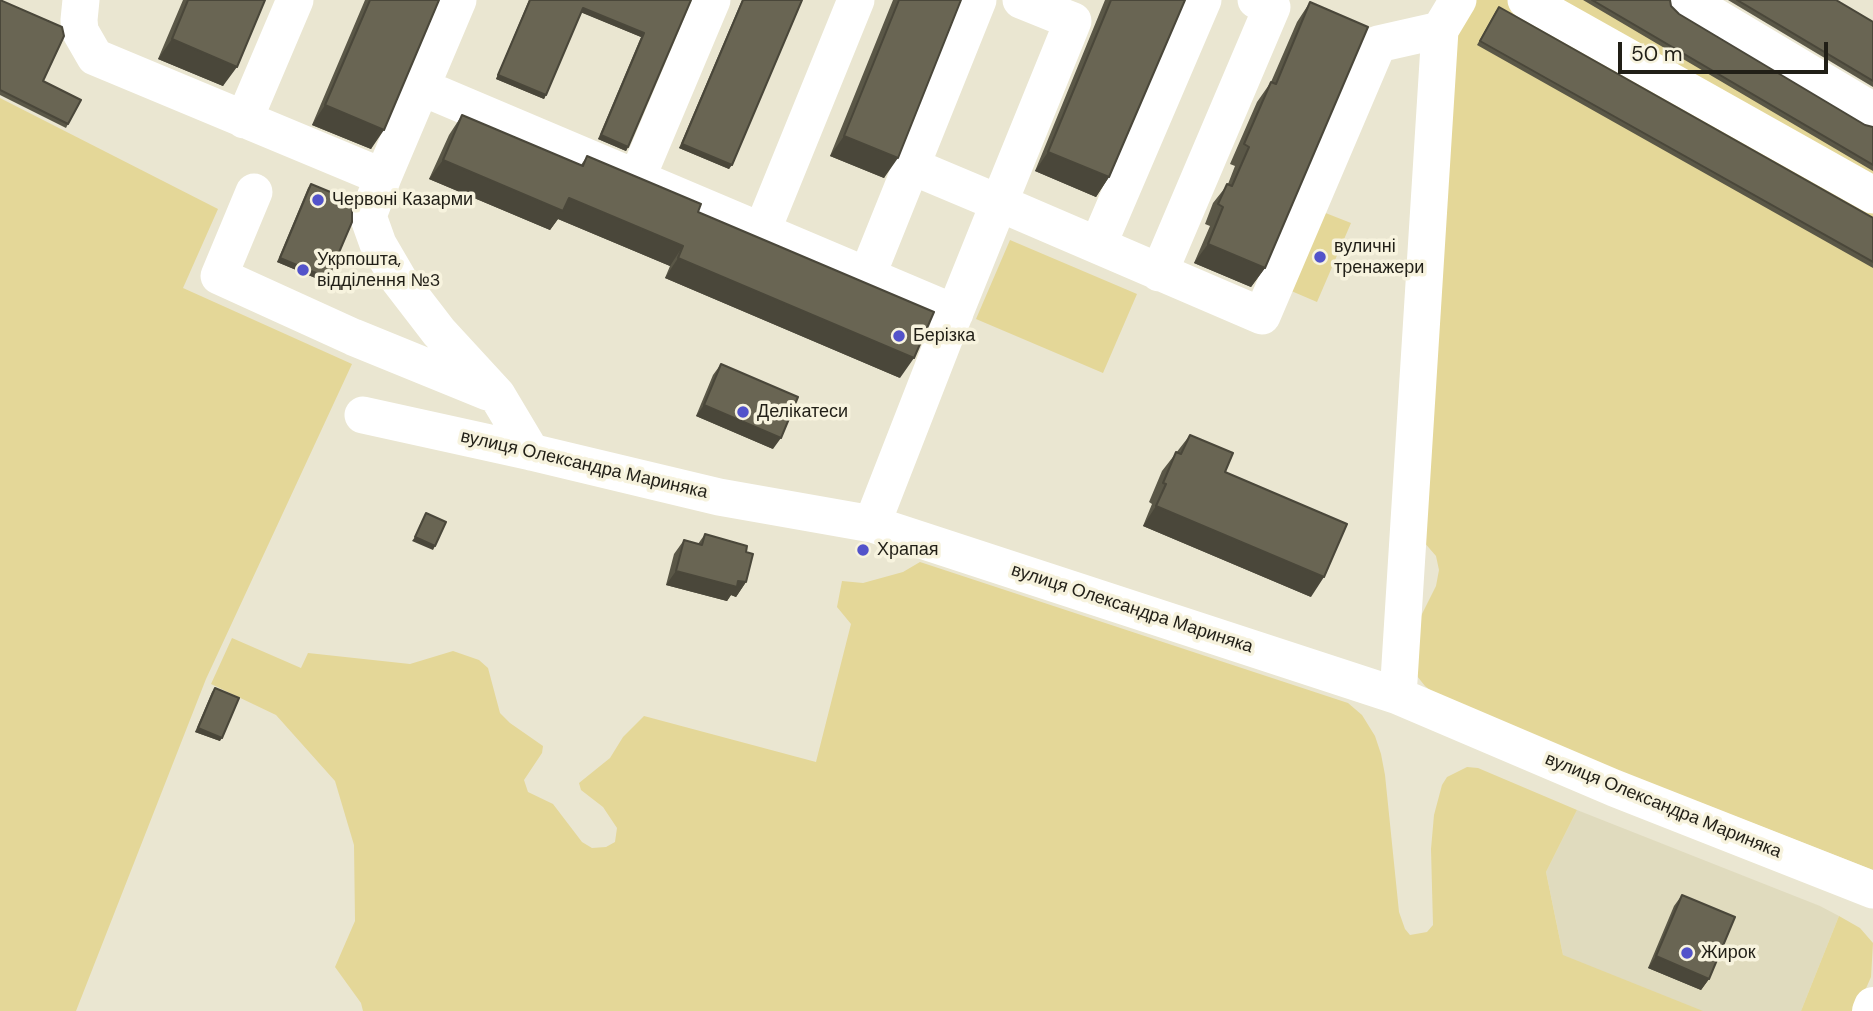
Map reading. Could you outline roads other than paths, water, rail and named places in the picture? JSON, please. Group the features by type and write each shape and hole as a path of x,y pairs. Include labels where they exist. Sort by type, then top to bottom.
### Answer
{"street":[{"path":"81,0 80,31 95,57 383,177"},
{"path":"244,120 295,0"},
{"path":"458,0 368,216 378,244 399,280 439,332 497,395 531,452"},
{"path":"762,231 856,0"},
{"path":"867,276 978,0"},
{"path":"872,524 954,313 1073,21 1021,0"},
{"path":"1098,245 1203,0"},
{"path":"1158,273 1272,7 1256,0"},
{"path":"1526,0 1873,195"},
{"path":"1687,0 1873,111"},
{"path":"637,178 705,2"},
{"path":"911,166 1262,316 1378,44 1449,15 1398,696"},
{"path":"421,87 954,313"},
{"path":"254,192 219,276 353,337 497,395"},
{"name":"вулиця Олександра Мариняка","path":"363,415 719,497 872,524 1398,696 1614,788 1873,890"}],"place":[{"name":"Червоні Казарми","path":"318,200"},
{"name":"вуличні тренажери","path":"1320,257"},
{"name":"Укрпошта, відділення №3","path":"303,270"},
{"name":"Берізка","path":"899,336"},
{"name":"Делікатеси","path":"743,412"},
{"name":"Храпая","path":"863,550"},
{"name":"Жирок","path":"1687,953"}]}
